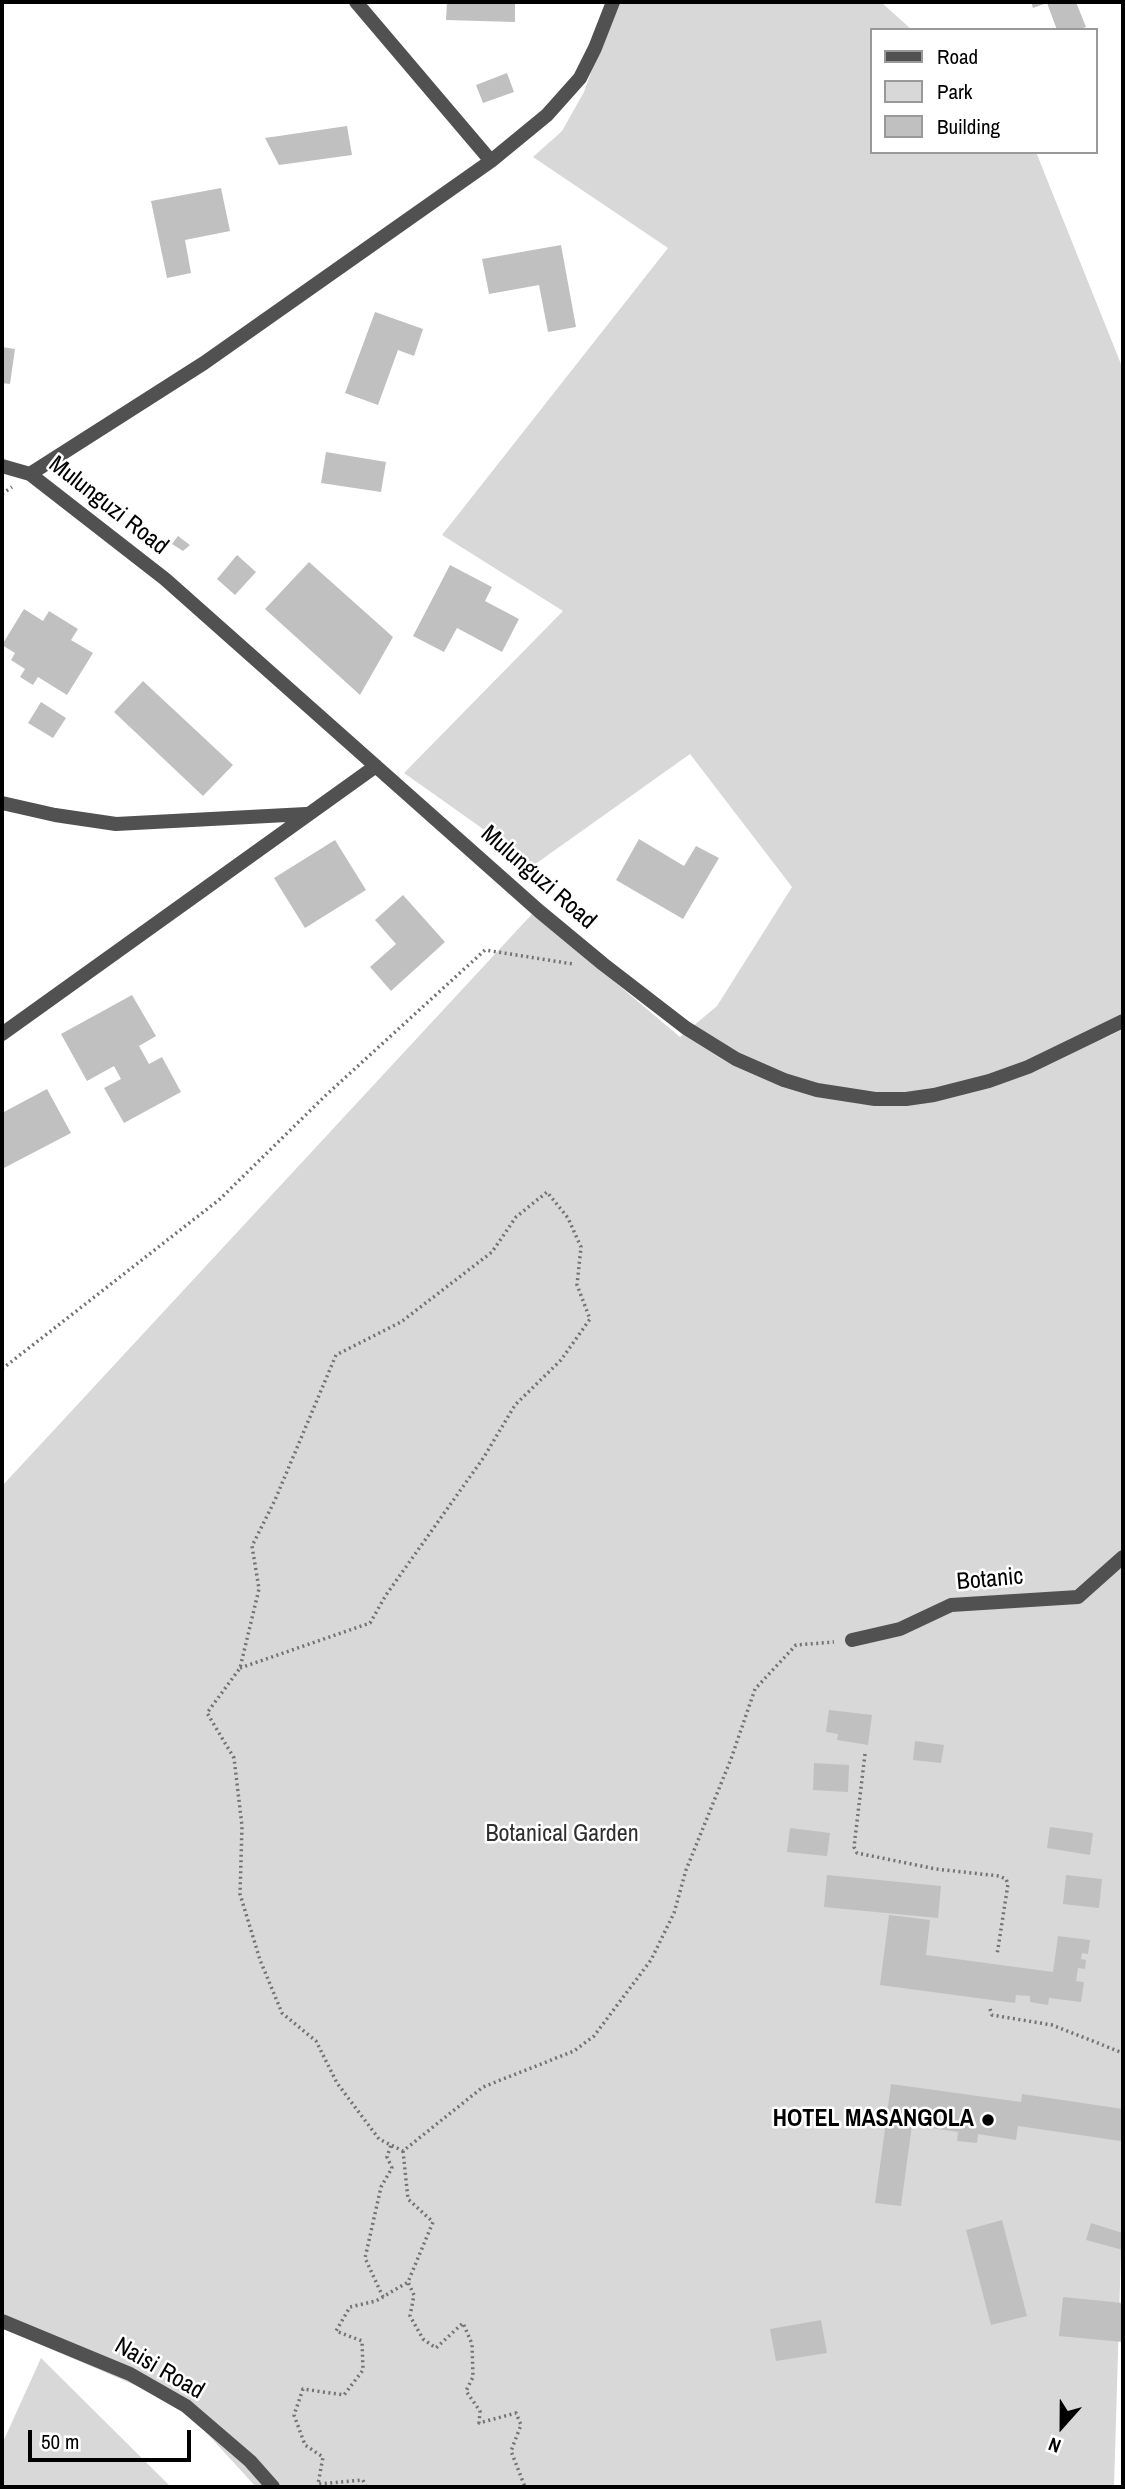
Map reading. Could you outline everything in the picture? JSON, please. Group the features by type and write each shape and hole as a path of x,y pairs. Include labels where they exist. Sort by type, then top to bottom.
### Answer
{"street":[{"path":"356,2 491,161"},
{"path":"30,474 204,363 491,161 547,115 580,78 596,48 613,2"},
{"name":"Mulunguzi Road","path":"2,466 30,474 165,579 539,911 686,1028 736,1059 784,1080 817,1090 876,1099 905,1099 934,1095 989,1081 1028,1067 1123,1021"},
{"path":"2,1034 376,766"},
{"path":"2,803 55,815 116,824 307,814"},
{"name":"Botanic","path":"852,1640 900,1629 951,1605 1078,1597 1123,1557"},
{"name":"Naisi Road","path":"2,2320 130,2374 186,2406 250,2461 273,2487"}],"path":[{"path":"2,1369 220,1199 325,1096 485,950 574,964"},
{"path":"240,1668 370,1623 386,1595 484,1457 515,1405 561,1360 590,1319 577,1285 581,1247 568,1218 547,1192 516,1217 492,1252 401,1322 335,1355 275,1500 252,1546 259,1589 240,1668 206,1713 234,1758 242,1826 240,1894 260,1959 282,2013 316,2041 337,2083 379,2139 403,2151"},
{"path":"403,2151 483,2087 574,2051 594,2036 651,1960 674,1913 685,1870 708,1819 755,1689 796,1645 852,1640"},
{"path":"865,1754 853,1847 857,1853 936,1869 1006,1879 1008,1884 997,1955"},
{"path":"990,2009 992,2015 1052,2025 1123,2053"},
{"path":"383,2297 365,2258 381,2187 392,2168 387,2157 391,2145"},
{"path":"366,2487 363,2480 318,2484 323,2457 305,2445 294,2415 303,2389 344,2395 363,2370 362,2341 335,2331 350,2307 376,2301 408,2282 433,2222 408,2199 403,2151"},
{"path":"408,2282 414,2295 410,2316 423,2339 436,2348 463,2323 472,2344 473,2377 466,2391 480,2411 480,2423 516,2413 521,2425 511,2451 525,2487"}],"green space":[{"name":"Botanical Garden","path":"616,2 881,2 910,28 870,28 870,154 1037,154 1123,369 1123,1027 1099,1041 1123,1029 1123,2184 1114,2487 256,2487 181,2405 2,2328 2,1486 533,913 680,1037 717,1006 792,887 690,754 534,865 404,773 563,611 442,535 668,248 533,157 562,131 584,92"},
{"path":"41,2358 171,2487 2,2487 2,2444"}],"building":[{"path":"447,2 515,2 515,22 446,20"},
{"path":"1031,2 1076,2 1086,27 1056,28 1047,3 1033,8"},
{"path":"507,73 514,92 483,103 476,85"},
{"path":"347,126 352,155 279,165 265,138"},
{"path":"221,188 230,231 185,240 191,273 167,278 151,201"},
{"path":"561,245 576,327 548,332 539,285 489,294 482,259"},
{"path":"375,312 423,329 414,356 398,350 378,405 345,393"},
{"path":"2,347 15,349 10,384 2,383"},
{"path":"326,452 386,462 381,492 321,483"},
{"path":"178,536 190,545 183,551 172,544"},
{"path":"237,555 256,572 235,595 217,579"},
{"path":"309,562 393,637 360,695 265,609"},
{"path":"450,565 492,587 485,601 519,619 502,652 457,628 444,652 413,636"},
{"path":"24,609 43,621 49,611 78,629 71,640 93,653 67,695 38,677 33,685 20,677 25,669 11,660 15,653 2,645"},
{"path":"143,681 233,765 203,796 114,712"},
{"path":"41,702 66,718 53,738 28,723"},
{"path":"639,839 684,866 696,846 719,858 683,919 616,880"},
{"path":"335,840 366,890 305,928 274,878"},
{"path":"403,895 445,942 391,991 370,967 396,944 375,920"},
{"path":"132,995 156,1036 139,1046 149,1064 162,1057 181,1092 124,1123 104,1088 121,1079 114,1066 87,1081 61,1034"},
{"path":"47,1089 71,1133 2,1169 2,1113"},
{"path":"829,1710 872,1715 868,1745 837,1740 838,1734 826,1732"},
{"path":"915,1741 944,1745 941,1763 913,1760"},
{"path":"814,1763 849,1765 848,1792 813,1790"},
{"path":"1050,1827 1093,1833 1090,1855 1047,1848"},
{"path":"790,1828 830,1833 827,1856 787,1852"},
{"path":"827,1875 941,1886 938,1918 824,1907"},
{"path":"1066,1875 1102,1879 1099,1908 1063,1904"},
{"path":"889,1915 930,1920 926,1955 1053,1972 1058,1936 1090,1940 1088,1954 1082,1953 1081,1959 1086,1960 1085,1969 1078,1968 1076,1981 1084,1982 1081,2002 1049,1998 1048,2005 1030,2002 1030,1996 1016,1995 1015,2003 880,1985"},
{"path":"891,2084 1021,2102 1022,2094 1123,2109 1121,2141 1018,2126 1016,2140 978,2134 977,2143 957,2141 958,2132 912,2125 901,2206 875,2203"},
{"path":"1002,2220 1027,2316 991,2325 966,2230"},
{"path":"1091,2223 1123,2233 1123,2250 1086,2240"},
{"path":"1063,2297 1123,2303 1123,2342 1059,2336"},
{"path":"821,2320 827,2353 776,2361 770,2329"}],"place":[{"name":"HOTEL MASANGOLA","path":"988,2120"}]}
